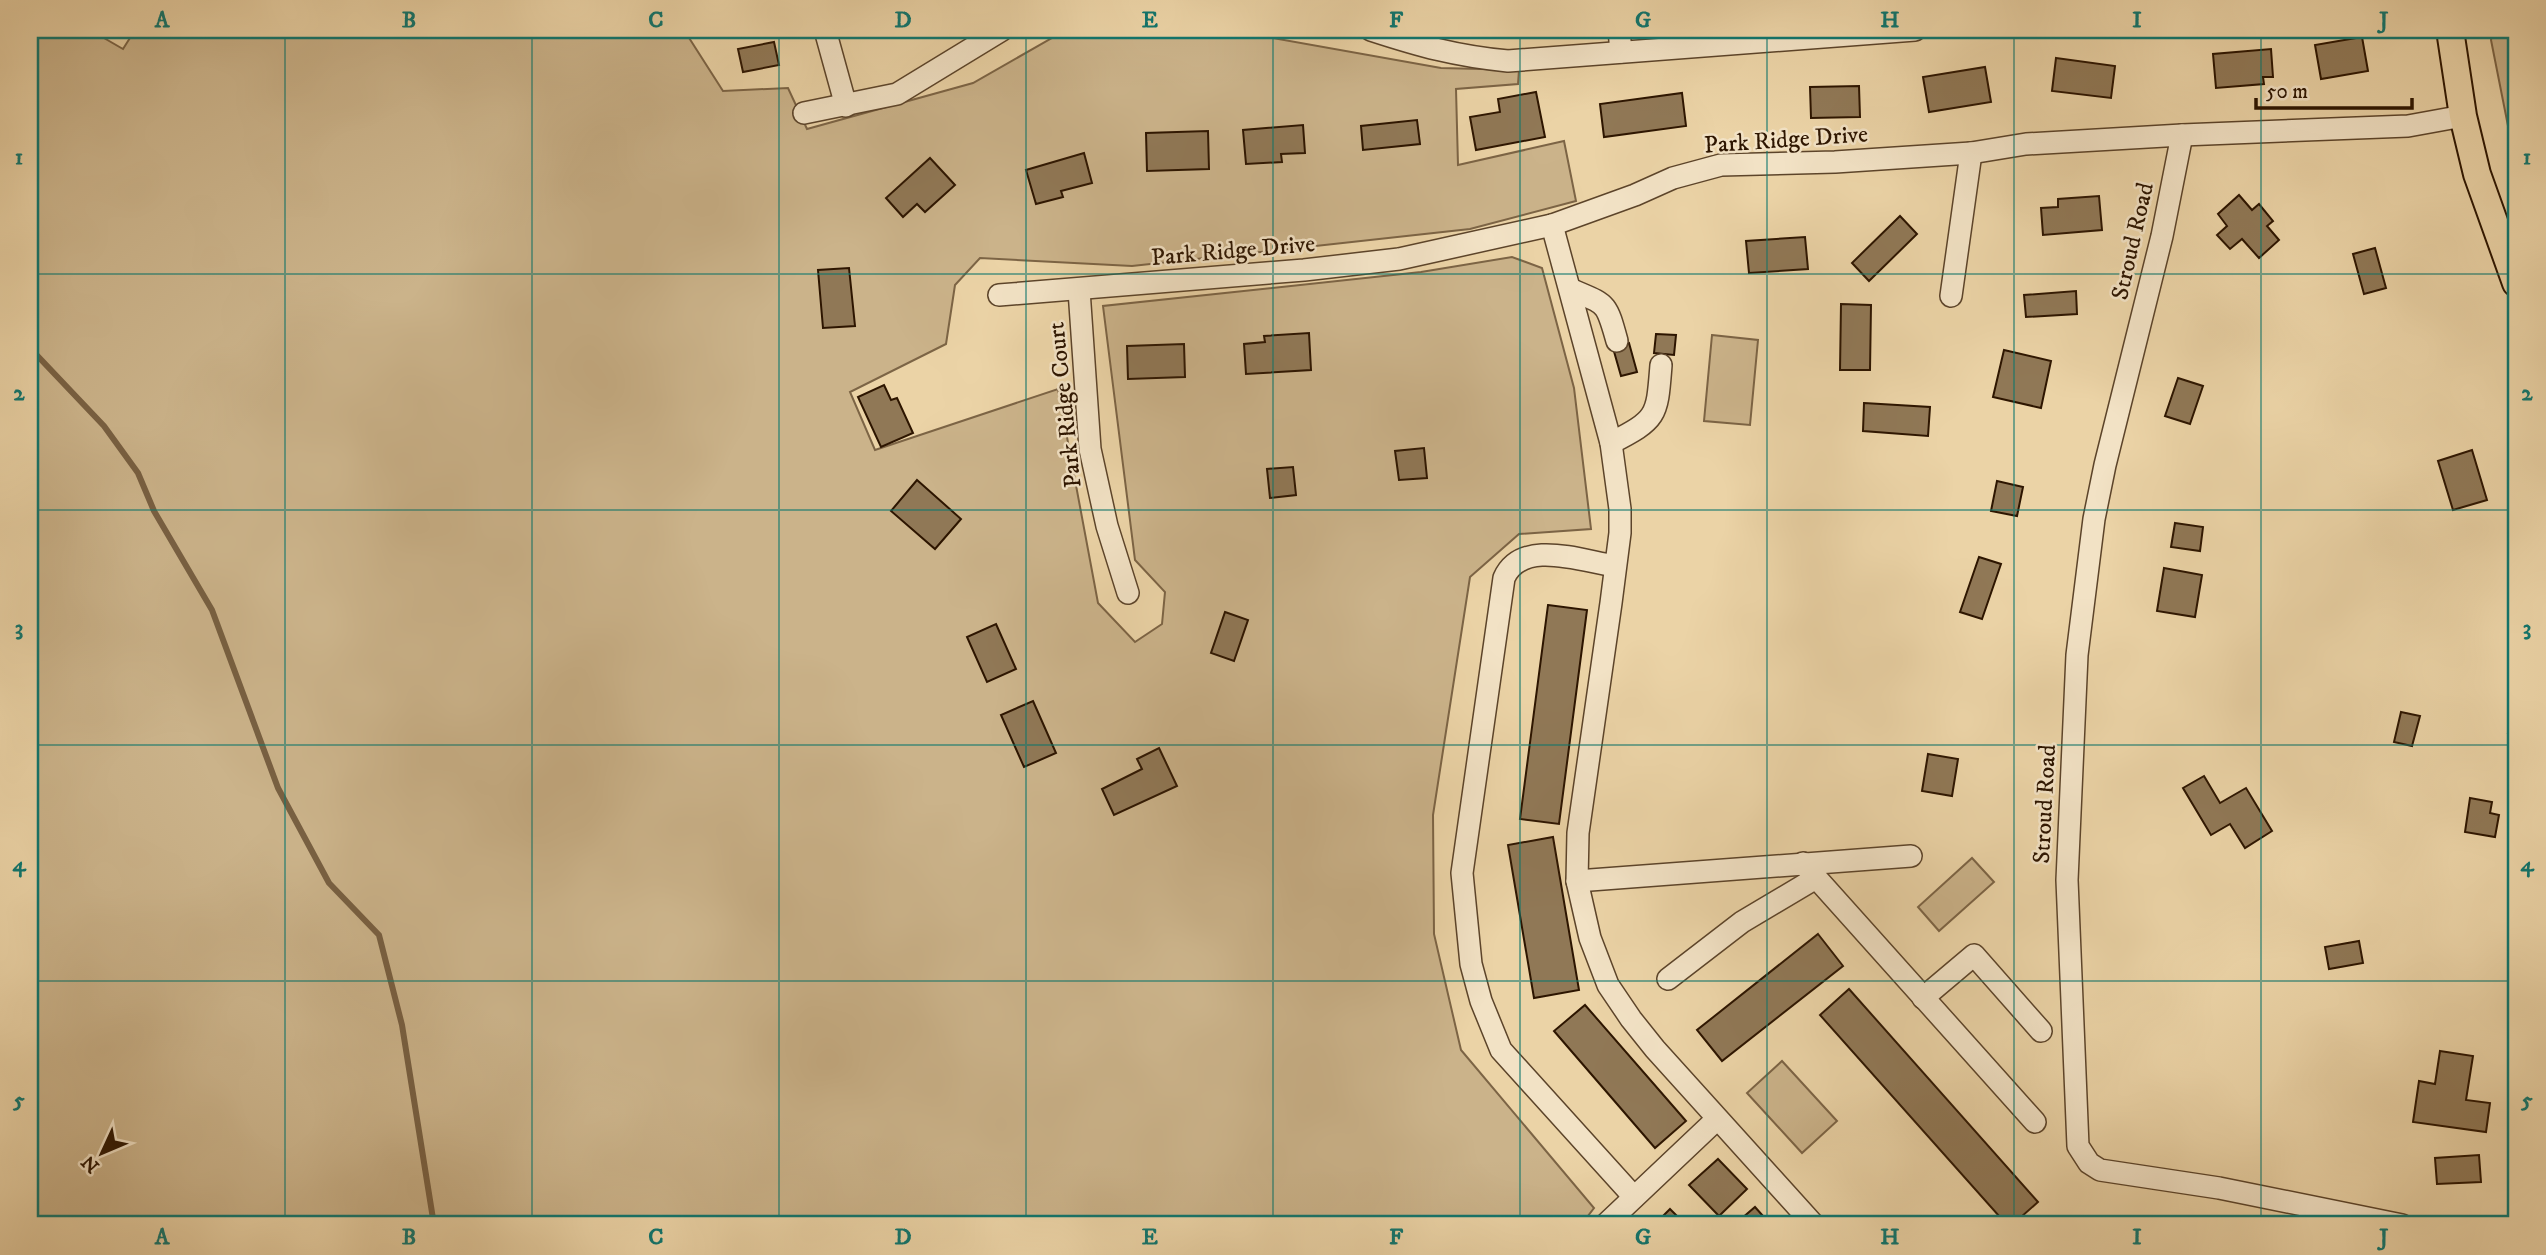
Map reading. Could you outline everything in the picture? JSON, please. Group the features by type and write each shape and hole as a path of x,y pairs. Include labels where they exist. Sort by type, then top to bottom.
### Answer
{"main road":[{"path":"2450,30 2463,116 2488,208 2516,283"}],"street":[{"path":"825,30 846,106"},
{"path":"804,114 897,94 911,88 1002,30"},
{"path":"1371,30 1433,50 1508,61 1803,34 1915,30"},
{"path":"1619,30 1621,52"},
{"name":"Park Ridge Drive","path":"999,295 1304,270 1399,259 1552,225 1673,178 1721,165 1808,164 1971,153 2026,144 2408,126 2463,116"},
{"name":"Stroud Road","path":"2182,135 2162,236 2094,519 2077,655 2067,880 2078,1146 2089,1163 2100,1170 2219,1188 2402,1225"},
{"path":"1951,296 1971,153"},
{"path":"1552,225 1611,443 1620,509 1620,533 1578,833 1577,881 1590,939 1608,985 1655,1049 1814,1225"},
{"path":"1570,289 1603,303 1618,341"},
{"name":"Park Ridge Court","path":"1079,290 1090,449 1107,526 1128,593"},
{"path":"1611,443 1642,427 1652,417 1658,404 1661,365"},
{"path":"1615,566 1542,554 1517,560 1508,568 1502,591 1462,873 1471,964 1480,1001 1500,1050 1634,1197"},
{"path":"1577,881 1809,871 1911,856"},
{"path":"1668,979 1809,871"},
{"path":"1809,871 2035,1122"},
{"path":"1923,998 1974,955 2041,1031"},
{"path":"1605,1225 1717,1119"}],"shaded area":[{"path":"30,30 90,30 123,49 135,30 684,30 723,91 788,88 807,129 973,83 1066,30 1228,30 1441,68 1519,70 1518,84 1456,89 1458,165 1564,141 1576,201 1470,229 1132,266 980,258 955,285 946,344 850,392 875,450 1058,389 1098,603 1135,642 1162,624 1165,592 1135,560 1103,306 1421,272 1512,257 1542,268 1574,388 1591,529 1519,534 1470,577 1433,815 1434,934 1461,1050 1594,1208 1581,1225 30,1225"},
{"path":"2493,30 2516,30 2516,154 2491,40"},
{"path":"1712,335 1758,340 1750,425 1704,421"},
{"path":"1972,858 1994,882 1939,931 1918,907"},
{"path":"1782,1061 1837,1121 1802,1153 1747,1093"}],"building":[{"path":"2362,37 2368,71 2321,79 2315,45"},
{"path":"774,42 779,65 743,72 738,49"},
{"path":"2271,49 2273,77 2263,77 2264,84 2216,88 2213,54"},
{"path":"2056,58 2115,66 2111,98 2052,91"},
{"path":"1985,67 1991,102 1929,112 1923,77"},
{"path":"1859,86 1860,117 1811,118 1810,87"},
{"path":"1536,92 1545,137 1476,150 1470,117 1500,112 1498,99"},
{"path":"1682,93 1686,126 1604,137 1600,104"},
{"path":"1417,120 1420,144 1363,150 1361,126"},
{"path":"1303,125 1305,153 1281,154 1282,162 1246,164 1243,130"},
{"path":"1208,131 1209,169 1147,171 1146,133"},
{"path":"1084,153 1092,183 1061,191 1063,197 1036,204 1026,170"},
{"path":"930,158 955,185 925,212 917,204 903,217 886,198"},
{"path":"2239,195 2252,210 2259,204 2273,221 2267,226 2279,240 2259,258 2242,239 2230,249 2217,235 2227,226 2218,214"},
{"path":"2099,196 2102,230 2043,235 2041,208 2058,207 2058,199"},
{"path":"1900,216 1917,234 1869,281 1852,263"},
{"path":"1805,237 1808,269 1749,273 1746,241"},
{"path":"2375,248 2386,288 2364,294 2353,254"},
{"path":"849,268 855,326 823,328 818,270"},
{"path":"2076,291 2077,314 2026,317 2024,295"},
{"path":"1841,304 1871,305 1870,370 1840,370"},
{"path":"1309,333 1311,370 1246,374 1244,344 1265,342 1264,336"},
{"path":"1656,334 1676,335 1674,355 1654,353"},
{"path":"1629,343 1637,372 1621,376 1613,348"},
{"path":"1184,344 1185,377 1128,379 1127,346"},
{"path":"2004,350 2051,361 2041,408 1993,397"},
{"path":"2178,378 2203,386 2190,424 2165,416"},
{"path":"884,385 891,400 897,398 913,433 881,447 858,397"},
{"path":"1864,403 1930,407 1928,436 1863,431"},
{"path":"1424,448 1427,478 1399,480 1395,451"},
{"path":"2472,450 2487,500 2453,510 2438,461"},
{"path":"1293,467 1296,495 1270,498 1267,469"},
{"path":"917,480 961,519 935,549 891,511"},
{"path":"1997,481 2023,487 2017,516 1991,511"},
{"path":"2175,523 2203,527 2200,551 2171,547"},
{"path":"1979,557 2001,564 1982,619 1960,612"},
{"path":"2164,568 2202,575 2195,617 2157,611"},
{"path":"1548,605 1587,610 1559,824 1520,819"},
{"path":"1225,612 1248,620 1234,661 1211,653"},
{"path":"996,624 1016,669 987,682 967,637"},
{"path":"1033,701 1056,753 1024,767 1001,715"},
{"path":"2401,712 2420,716 2412,746 2394,742"},
{"path":"2516,732 2516,763 2515,764 2508,734"},
{"path":"1159,748 1177,786 1114,815 1102,789 1142,769 1137,759"},
{"path":"1928,754 1958,759 1952,796 1922,791"},
{"path":"2204,776 2220,803 2246,788 2272,831 2245,848 2230,824 2211,835 2183,788"},
{"path":"2470,798 2492,802 2490,813 2499,815 2495,837 2465,832"},
{"path":"1553,837 1579,990 1534,998 1508,845"},
{"path":"1818,934 1843,966 1722,1061 1697,1030"},
{"path":"2359,941 2363,963 2329,969 2325,947"},
{"path":"1849,989 2038,1202 2012,1225 2007,1225 1820,1015"},
{"path":"1585,1005 1686,1121 1655,1148 1554,1031"},
{"path":"2440,1051 2473,1056 2466,1100 2490,1103 2486,1132 2413,1122 2419,1081 2435,1084"},
{"path":"2479,1155 2481,1182 2437,1184 2435,1158"},
{"path":"1718,1159 1747,1189 1719,1216 1689,1185"},
{"path":"1755,1207 1771,1225 1734,1225"},
{"path":"1670,1209 1686,1225 1654,1225"}],"waterway":[{"path":"30,348 104,426 138,473 154,511 212,610 278,788 329,883 379,935 402,1025 434,1225"}]}
